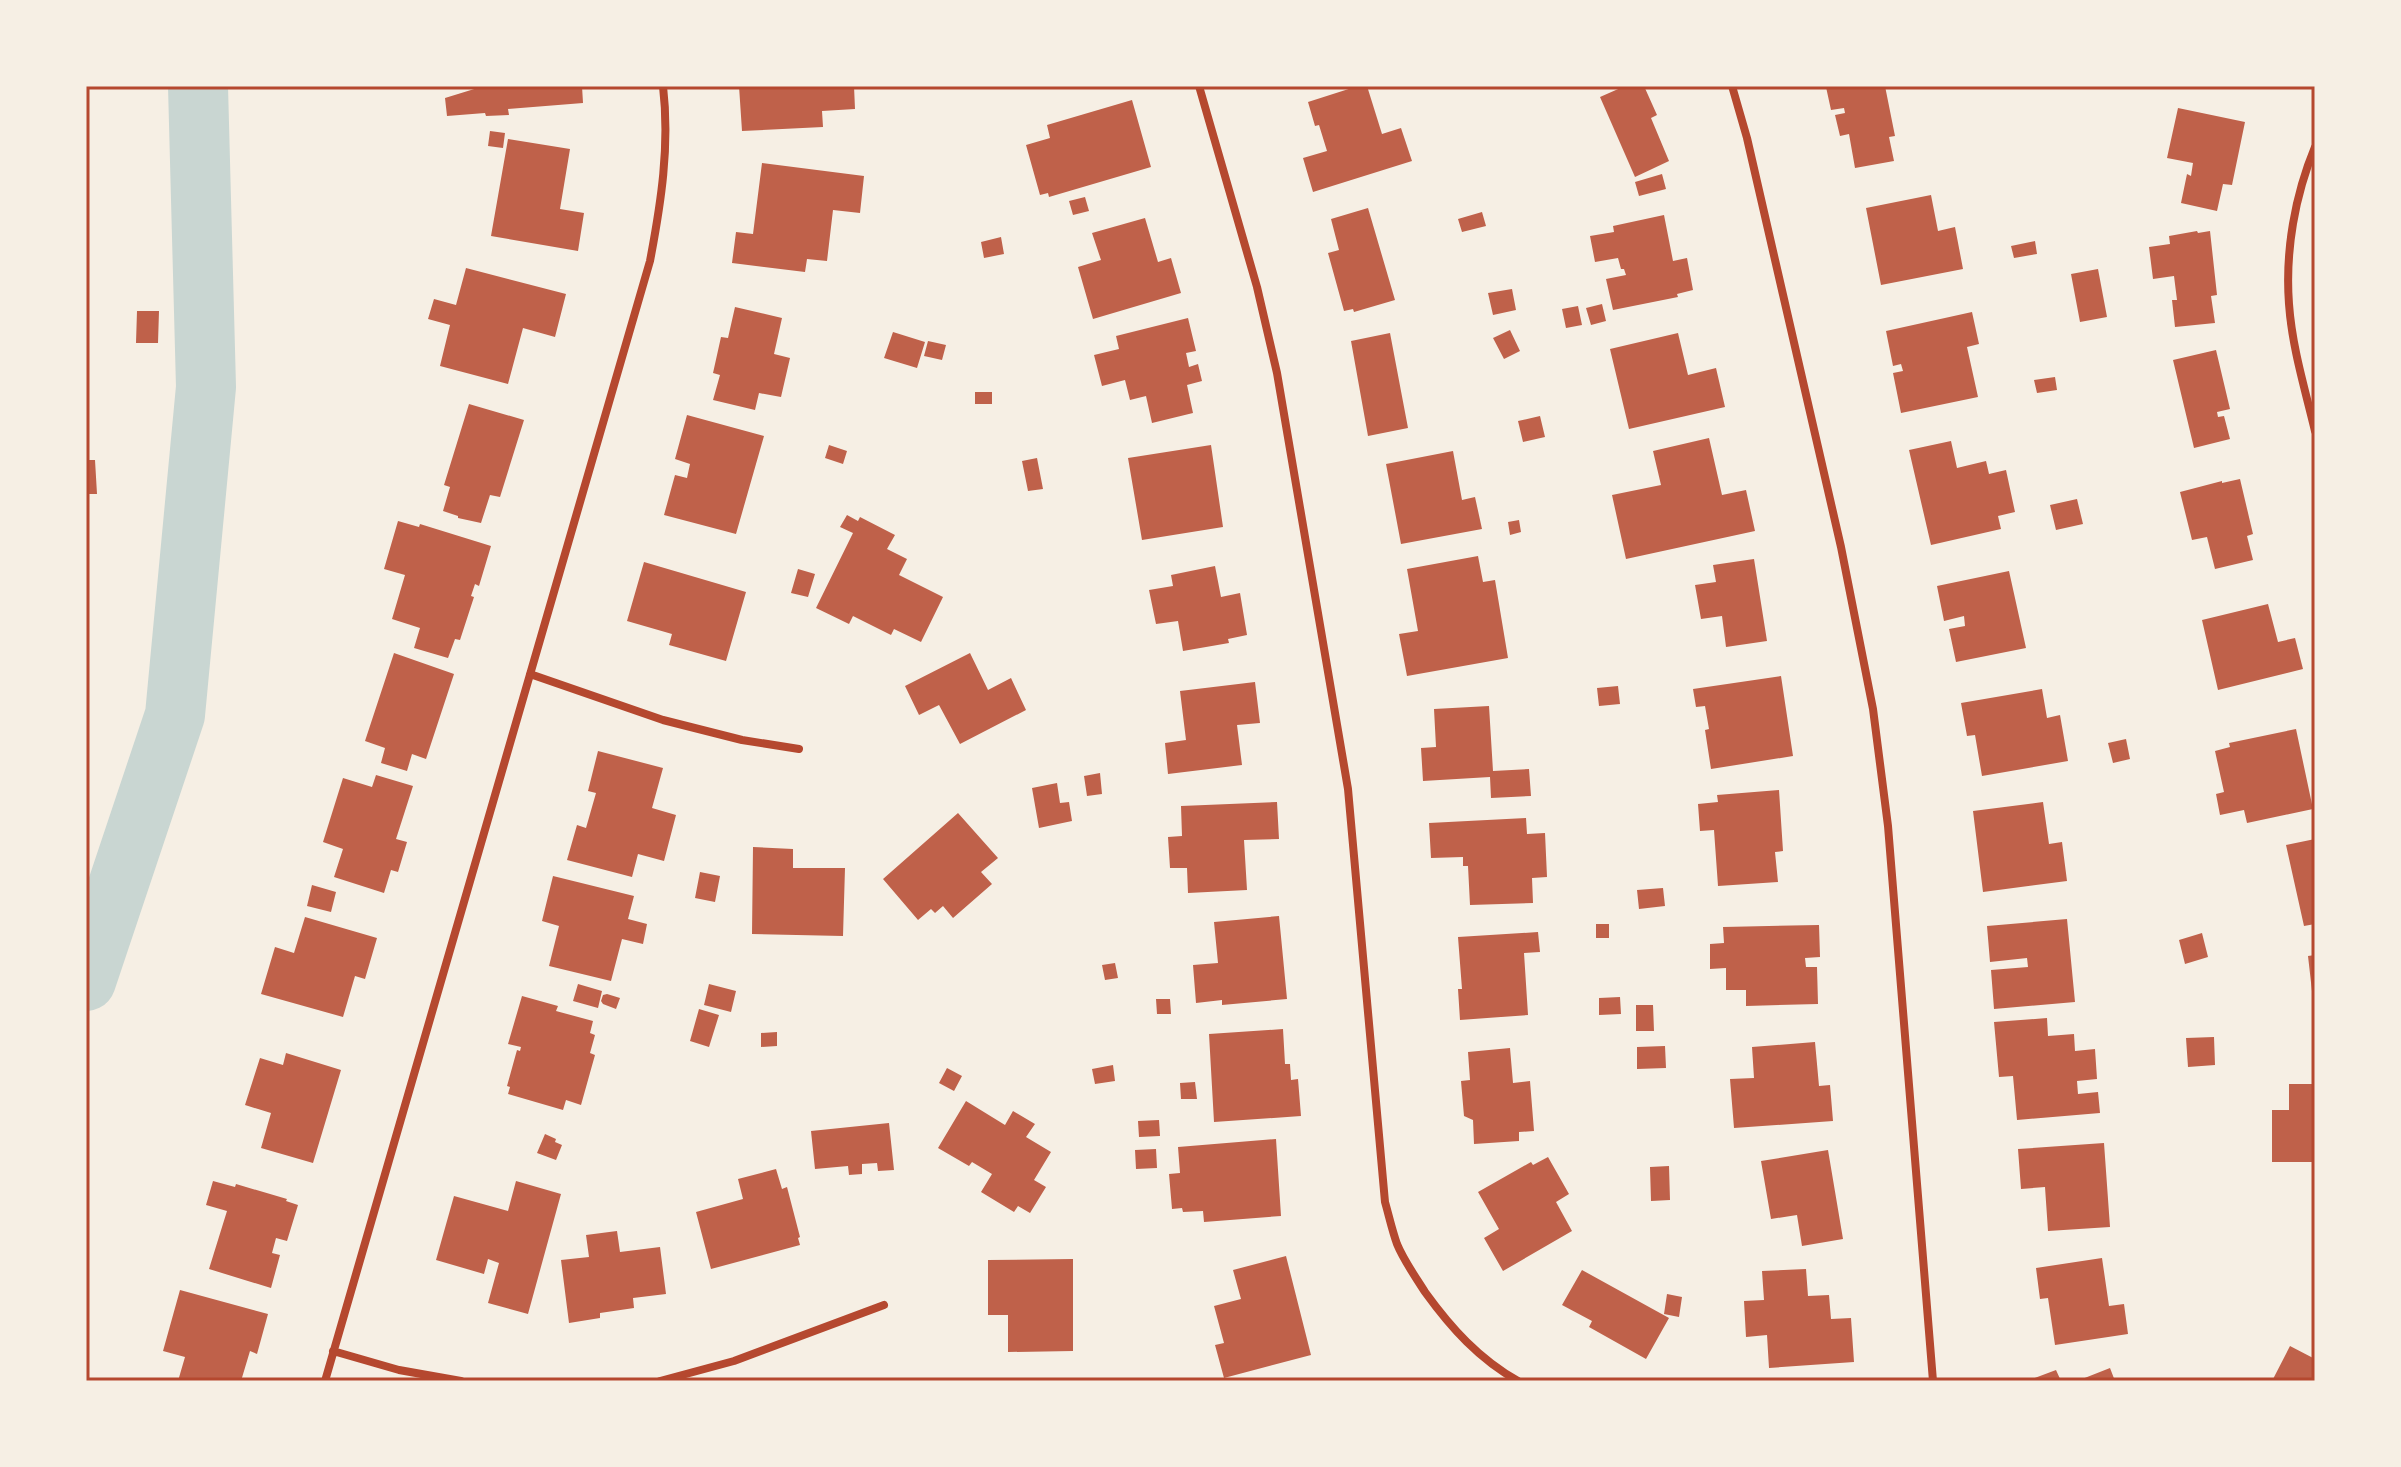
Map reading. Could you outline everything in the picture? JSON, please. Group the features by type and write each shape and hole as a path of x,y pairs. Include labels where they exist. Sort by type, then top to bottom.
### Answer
{"street":[{"path":"325,1381 650,261 666,155 663,86"},
{"path":"1199,86 1257,287 1277,373 1348,789 1385,1202 1397,1244 1407,1264 1444,1318 1458,1335 1512,1379"},
{"path":"1732,86 1747,138 1834,517 1873,709 1888,826 1933,1381"},
{"path":"2315,147 2294,218 2289,304 2298,361 2315,431"},
{"path":"530,674 663,720 742,740 799,749"},
{"path":"660,1381 734,1361 884,1305"},
{"path":"333,1351 399,1370 461,1381"}],"building":[{"path":"484,86 582,86 583,103 508,109 509,115 447,116 445,98"},
{"path":"739,86 854,86 855,109 822,111 823,127 742,131"},
{"path":"1367,86 1382,134 1401,128 1412,161 1313,192 1303,158 1327,151 1308,102"},
{"path":"1625,86 1644,86 1657,115 1651,118 1669,161 1635,177 1600,97"},
{"path":"1885,86 1895,136 1889,137 1894,161 1855,168 1849,134 1840,136 1835,115 1845,113 1844,108 1831,110 1826,87"},
{"path":"1132,100 1151,167 1049,197 1048,193 1040,195 1026,145 1050,138 1047,125"},
{"path":"2178,108 2245,122 2232,185 2223,184 2217,211 2181,203 2187,174 2191,176 2193,163 2167,158"},
{"path":"490,131 505,133 503,148 488,146"},
{"path":"508,139 570,149 560,209 584,213 578,251 491,236"},
{"path":"762,163 864,176 860,213 833,210 827,261 807,259 805,272 732,263 736,232 753,234"},
{"path":"1662,174 1666,189 1639,196 1635,182"},
{"path":"1931,195 1938,231 1955,227 1963,269 1881,285 1866,208"},
{"path":"1085,197 1089,211 1073,215 1069,201"},
{"path":"1368,208 1395,300 1354,312 1353,309 1344,311 1328,253 1339,250 1331,219"},
{"path":"1482,212 1486,226 1462,232 1458,219"},
{"path":"1664,215 1673,261 1687,258 1693,290 1677,294 1678,297 1613,310 1606,279 1626,275 1618,258 1595,262 1590,236 1614,232 1613,226"},
{"path":"1145,218 1158,262 1171,258 1181,293 1093,319 1078,267 1101,260 1092,233"},
{"path":"2210,231 2217,295 2211,296 2215,323 2175,327 2172,300 2177,300 2174,276 2153,279 2149,247 2170,244 2169,236"},
{"path":"1001,237 1004,254 984,258 981,242"},
{"path":"2035,241 2037,254 2014,258 2011,246"},
{"path":"466,268 566,294 555,337 523,328 508,384 440,366 450,325 428,319 434,299 456,305"},
{"path":"2098,269 2107,317 2080,322 2071,274"},
{"path":"1512,289 1516,310 1493,315 1488,293"},
{"path":"1602,304 1606,321 1591,325 1586,308"},
{"path":"1578,306 1582,325 1566,328 1562,309"},
{"path":"735,307 782,318 774,354 790,358 781,397 759,393 755,410 713,400 720,375 713,373 721,337 728,338"},
{"path":"137,311 159,311 158,343 136,343"},
{"path":"1972,312 1979,344 1967,347 1978,397 1901,413 1893,373 1903,371 1901,364 1893,366 1886,331"},
{"path":"1188,318 1196,351 1186,353 1189,367 1198,364 1202,381 1187,385 1193,413 1152,423 1146,396 1130,400 1125,380 1102,386 1094,355 1119,349 1116,336"},
{"path":"1510,330 1520,351 1504,359 1493,338"},
{"path":"893,332 925,342 917,368 884,358"},
{"path":"1390,333 1408,428 1368,436 1351,341"},
{"path":"1678,333 1688,375 1716,368 1725,407 1629,429 1610,349"},
{"path":"928,341 946,345 942,360 924,356"},
{"path":"2216,350 2230,409 2217,412 2218,417 2224,416 2230,439 2194,448 2173,360"},
{"path":"2055,377 2057,390 2037,393 2034,380"},
{"path":"975,392 992,392 992,404 975,404"},
{"path":"469,404 524,420 500,497 490,495 481,523 443,511 450,487 444,485"},
{"path":"687,415 764,436 736,534 664,515 675,475 687,478 690,464 675,459"},
{"path":"1540,416 1545,437 1523,442 1518,421"},
{"path":"1709,438 1722,495 1746,490 1755,531 1626,559 1612,495 1661,485 1653,451"},
{"path":"1951,441 1957,468 1986,461 1989,474 2006,470 2015,512 1998,516 2001,529 1931,545 1909,450"},
{"path":"829,445 847,451 843,464 825,458"},
{"path":"1211,445 1223,527 1142,540 1128,458"},
{"path":"1453,451 1462,500 1475,497 1482,529 1401,544 1386,464"},
{"path":"1037,458 1043,489 1028,491 1022,461"},
{"path":"86,460 95,460 97,494 86,494"},
{"path":"2240,479 2253,534 2247,536 2253,560 2215,569 2207,537 2192,540 2180,492"},
{"path":"2077,499 2083,524 2056,530 2050,505"},
{"path":"847,515 858,521 860,517 895,535 887,549 907,559 899,575 943,597 921,642 894,629 891,635 853,616 849,624 816,608 853,533 840,527"},
{"path":"1519,520 1521,532 1510,535 1508,522"},
{"path":"398,521 419,527 420,524 491,546 479,586 475,584 471,596 474,597 460,640 455,639 448,658 414,648 420,628 392,619 405,575 384,569"},
{"path":"1478,556 1483,582 1495,580 1508,658 1407,676 1399,634 1418,631 1407,569"},
{"path":"1754,559 1767,641 1726,647 1722,616 1701,619 1695,585 1716,582 1713,565"},
{"path":"644,562 746,592 726,661 669,645 672,634 627,621"},
{"path":"1215,566 1221,597 1240,593 1247,635 1228,639 1229,643 1183,651 1178,621 1156,624 1149,590 1173,586 1171,575"},
{"path":"798,569 815,574 808,597 791,593"},
{"path":"2009,571 2026,648 1956,662 1949,629 1965,626 1964,616 1944,621 1937,586"},
{"path":"2268,604 2278,642 2295,638 2303,669 2218,690 2202,620"},
{"path":"394,653 454,674 426,759 412,754 407,771 381,763 385,748 365,741"},
{"path":"970,653 988,690 1011,678 1026,710 960,744 939,705 919,715 905,686"},
{"path":"1781,676 1793,756 1711,769 1705,706 1696,707 1693,689"},
{"path":"1255,682 1260,723 1237,725 1242,765 1168,774 1165,743 1186,740 1180,691"},
{"path":"1618,686 1620,704 1599,706 1597,688"},
{"path":"2042,689 2047,718 2060,715 2068,761 1982,776 1975,735 1967,736 1961,703"},
{"path":"1489,706 1493,771 1529,769 1531,796 1491,798 1490,777 1423,781 1421,748 1436,747 1434,709"},
{"path":"2296,729 2313,809 2247,823 2244,810 2220,815 2216,794 2224,792 2215,751 2230,747 2229,743"},
{"path":"2126,739 2130,759 2113,763 2108,743"},
{"path":"598,751 663,768 652,808 676,815 664,861 638,854 632,877 567,860 577,825 586,828 596,793 588,791"},
{"path":"1100,773 1102,794 1087,796 1084,776"},
{"path":"376,775 413,786 396,839 407,842 398,872 391,870 384,893 334,877 343,849 323,842 343,778 372,787"},
{"path":"1057,783 1060,803 1069,802 1072,821 1039,828 1032,788"},
{"path":"1779,790 1783,851 1775,852 1778,882 1718,886 1714,830 1700,831 1698,804 1718,802 1717,795"},
{"path":"1277,802 1279,839 1244,840 1247,890 1188,893 1187,868 1170,868 1168,837 1182,836 1181,806"},
{"path":"2043,802 2049,844 2062,842 2067,881 1983,892 1973,811"},
{"path":"958,813 998,858 981,872 992,884 953,918 943,906 935,913 931,909 918,920 883,879"},
{"path":"1526,818 1527,834 1545,833 1547,877 1532,878 1533,903 1470,905 1468,866 1463,866 1463,857 1431,858 1429,823"},
{"path":"2315,839 2315,924 2304,926 2286,845"},
{"path":"753,847 793,849 793,868 845,868 843,936 752,934"},
{"path":"700,872 720,876 715,902 695,898"},
{"path":"553,876 634,896 628,919 647,924 643,944 622,939 611,981 549,966 559,926 542,921"},
{"path":"312,885 336,892 331,912 307,906"},
{"path":"1663,888 1665,906 1639,909 1637,890"},
{"path":"1279,916 1287,999 1222,1005 1222,1000 1196,1003 1193,965 1218,963 1214,922"},
{"path":"305,917 377,938 365,979 355,976 343,1017 261,994 275,947 294,953"},
{"path":"2067,919 2075,1002 1994,1009 1991,970 2028,967 2027,958 1990,962 1987,926"},
{"path":"1596,924 1609,924 1609,938 1596,938"},
{"path":"1819,925 1820,957 1805,958 1806,967 1817,967 1818,1004 1746,1006 1746,990 1726,990 1726,968 1710,969 1710,944 1724,943 1723,927"},
{"path":"1538,932 1540,952 1524,953 1528,1015 1460,1020 1458,989 1462,989 1458,937"},
{"path":"2202,933 2208,957 2185,964 2179,940"},
{"path":"2315,955 2315,1000 2313,1000 2308,956"},
{"path":"1115,963 1118,978 1105,980 1102,965"},
{"path":"578,984 602,991 598,1008 573,1001"},
{"path":"709,984 736,991 731,1012 704,1005"},
{"path":"607,994 620,998 616,1009 601,1001"},
{"path":"522,996 558,1006 556,1011 593,1021 590,1033 595,1035 590,1053 595,1055 581,1105 566,1100 563,1110 508,1094 510,1087 507,1086 517,1050 520,1051 521,1047 508,1044"},
{"path":"1620,997 1621,1014 1599,1015 1599,998"},
{"path":"1156,999 1170,999 1171,1014 1157,1014"},
{"path":"1636,1005 1653,1005 1654,1031 1636,1031"},
{"path":"699,1009 719,1015 709,1047 690,1041"},
{"path":"2047,1018 2048,1036 2074,1034 2075,1051 2095,1049 2097,1079 2077,1081 2078,1094 2098,1092 2100,1113 2017,1120 2013,1076 1999,1077 1994,1022"},
{"path":"1283,1029 1285,1064 1290,1064 1291,1080 1298,1079 1301,1116 1214,1122 1209,1034"},
{"path":"777,1032 777,1046 761,1047 761,1033"},
{"path":"2214,1037 2215,1065 2188,1067 2186,1038"},
{"path":"1815,1042 1819,1086 1830,1085 1833,1121 1734,1128 1730,1079 1754,1078 1752,1047"},
{"path":"1665,1046 1666,1068 1637,1069 1637,1047"},
{"path":"1510,1048 1513,1083 1530,1081 1534,1131 1519,1132 1519,1141 1474,1144 1473,1120 1464,1116 1461,1081 1470,1080 1468,1052"},
{"path":"286,1053 341,1070 313,1163 261,1148 271,1113 245,1105 260,1058 283,1065"},
{"path":"1113,1065 1115,1081 1095,1084 1092,1069"},
{"path":"947,1068 962,1076 954,1091 939,1083"},
{"path":"1195,1082 1197,1099 1181,1099 1180,1083"},
{"path":"2289,1084 2315,1084 2315,1162 2272,1162 2272,1110 2289,1110"},
{"path":"966,1101 1005,1125 1013,1111 1035,1124 1026,1137 1051,1152 1034,1180 1046,1187 1030,1213 1018,1206 1014,1212 981,1192 992,1174 972,1162 969,1166 938,1148"},
{"path":"1159,1120 1160,1136 1139,1137 1138,1121"},
{"path":"889,1123 894,1170 878,1171 877,1163 862,1164 862,1174 849,1175 848,1166 815,1169 811,1131"},
{"path":"545,1134 562,1145 556,1160 537,1153"},
{"path":"1276,1139 1281,1216 1204,1222 1203,1211 1172,1209 1169,1174 1180,1173 1178,1147"},
{"path":"2104,1143 2110,1227 2048,1231 2045,1187 2021,1189 2018,1149"},
{"path":"1156,1149 1157,1168 1136,1169 1135,1150"},
{"path":"1828,1150 1843,1239 1802,1246 1797,1215 1771,1219 1761,1161"},
{"path":"1548,1157 1569,1194 1556,1202 1572,1231 1503,1271 1484,1238 1499,1229 1478,1192 1531,1162 1533,1165"},
{"path":"1669,1166 1670,1200 1651,1201 1650,1167"},
{"path":"776,1169 782,1189 787,1187 800,1245 711,1269 696,1212 743,1199 738,1179"},
{"path":"213,1181 235,1187 236,1184 298,1205 287,1241 276,1238 272,1253 280,1255 271,1288 209,1269 227,1211 206,1205"},
{"path":"516,1181 561,1194 528,1314 488,1303 499,1263 488,1259 484,1274 436,1260 454,1196 508,1211"},
{"path":"617,1231 620,1252 660,1247 666,1294 633,1298 634,1308 600,1313 600,1318 569,1323 561,1260 589,1257 586,1235"},
{"path":"1286,1256 1311,1355 1224,1378 1215,1345 1224,1343 1214,1306 1241,1299 1233,1270"},
{"path":"2102,1258 2109,1306 2124,1304 2128,1334 2055,1345 2048,1298 2040,1299 2036,1268"},
{"path":"1073,1259 1073,1351 1008,1352 1008,1315 988,1315 988,1260"},
{"path":"1806,1269 1808,1296 1829,1295 1831,1319 1851,1318 1854,1362 1769,1368 1767,1335 1746,1337 1744,1301 1764,1300 1762,1271"},
{"path":"1582,1270 1669,1318 1646,1359 1589,1327 1592,1321 1562,1305"},
{"path":"180,1290 268,1314 257,1354 250,1351 241,1381 178,1381 185,1357 163,1351"},
{"path":"1667,1294 1682,1297 1679,1317 1664,1314"},
{"path":"2290,1346 2315,1359 2315,1381 2272,1381"},
{"path":"2110,1368 2115,1381 2077,1381"},
{"path":"2056,1370 2061,1381 2027,1381"}],"waterway":[{"path":"86,981 175,715 206,387 198,86"}]}
